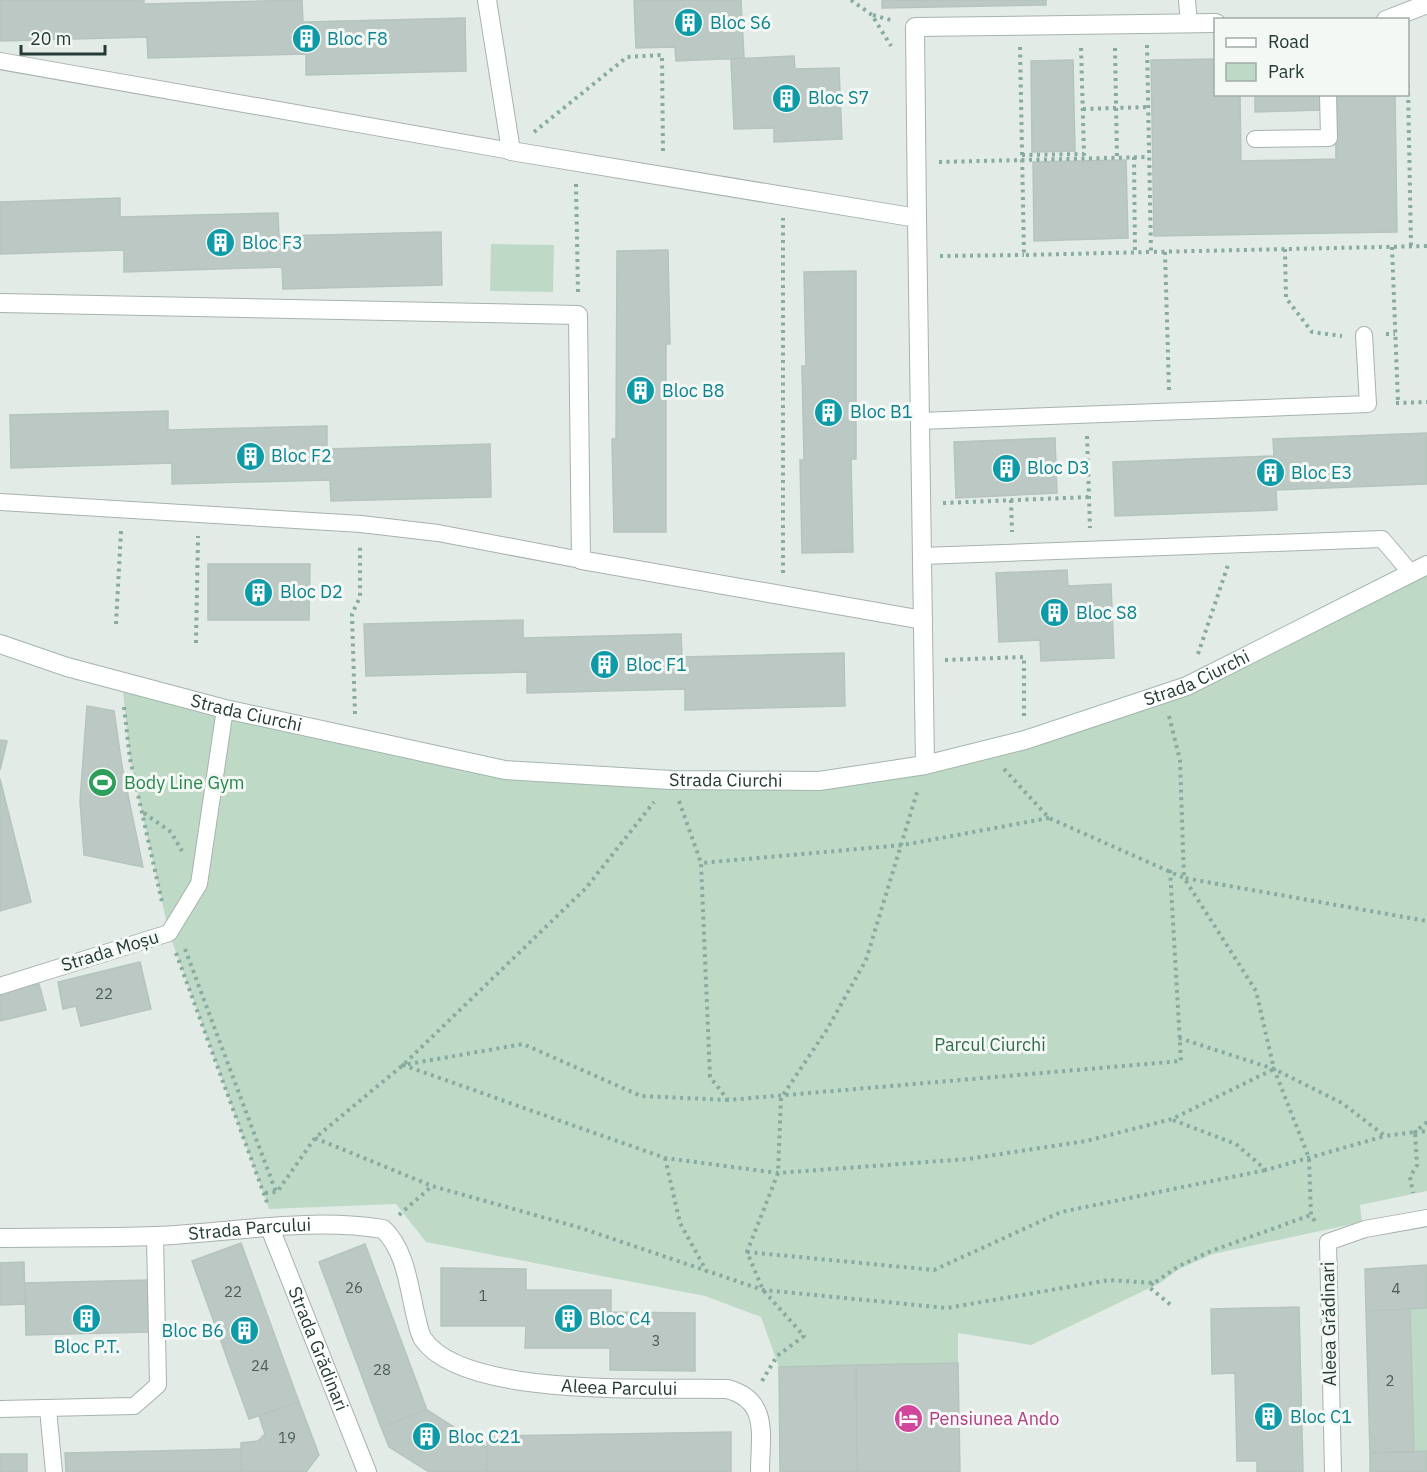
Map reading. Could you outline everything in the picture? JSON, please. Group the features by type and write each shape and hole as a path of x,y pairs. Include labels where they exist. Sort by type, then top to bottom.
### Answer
{"street":[{"path":"487,0 511,151 918,218"},
{"path":"1391,18 1427,4"},
{"path":"925,765 915,27 1214,23"},
{"path":"0,303 578,315 581,560 923,620"},
{"name":"Strada Ciurchi","path":"0,644 122,682 225,709 505,770 671,780 819,781 925,765 1024,740 1187,686 1419,569"},
{"name":"Strada Parcului","path":"0,1238 155,1236 270,1228 348,1226 383,1229"},
{"name":"Strada Grădinari","path":"270,1228 367,1472"},
{"name":"Aleea Parcului","path":"383,1229 397,1245 422,1337 436,1354 461,1366 500,1378 547,1384 727,1389 741,1392 751,1400"},
{"path":"751,1400 757,1409 760,1425 760,1472"}],"lane":[{"path":"1187,0 1189,23"},
{"path":"0,61 511,151"},
{"path":"1255,139 1329,138 1328,96"},
{"path":"920,421 1368,404 1364,335"},
{"path":"0,502 361,524 438,533 581,560"},
{"path":"922,556 1382,539 1419,569"},
{"name":"Strada Moșu","path":"0,986 169,933 199,884 225,709"},
{"name":"Aleea Grădinari","path":"1333,1472 1328,1242 1365,1229 1427,1218"},
{"path":"0,1409 134,1406 158,1385 155,1236"},
{"path":"48,1408 54,1472"}],"path":[{"path":"851,0 872,15 894,51"},
{"path":"1147,24 1151,252"},
{"path":"1081,25 1084,157"},
{"path":"1115,25 1117,158"},
{"path":"1020,26 1024,255"},
{"path":"511,151 627,57 662,55 663,176"},
{"path":"1407,96 1410,247"},
{"path":"1083,109 1149,108"},
{"path":"1134,157 1135,252"},
{"path":"917,163 1022,158 1149,157"},
{"path":"783,195 783,595"},
{"path":"576,199 578,315"},
{"path":"918,257 1427,246"},
{"path":"1392,247 1398,403"},
{"path":"1285,249 1286,298 1312,332 1332,336"},
{"path":"1165,252 1170,412"},
{"path":"1368,404 1427,402"},
{"path":"1087,415 1091,550"},
{"path":"921,504 1089,497"},
{"path":"1011,500 1013,553"},
{"path":"116,624 122,509"},
{"path":"196,643 199,514"},
{"path":"356,739 352,614 360,597 361,524"},
{"path":"1187,686 1234,545"},
{"path":"924,661 1024,657 1024,740"},
{"path":"122,682 130,759 169,933 269,1209"},
{"path":"1172,721 1180,760 1184,878 1256,991 1274,1069 1309,1158 1311,1215 1321,1231"},
{"path":"986,749 1049,818 1184,878 1427,921"},
{"path":"751,1400 777,1356 804,1336 763,1290 747,1252 778,1173 780,1098 826,1031 866,960 903,845 925,765"},
{"path":"671,780 701,863 710,1077 728,1100"},
{"path":"265,1194 277,1192 315,1138 403,1065 586,888 671,780"},
{"path":"142,812 171,832 199,884"},
{"path":"701,863 903,845 1049,818"},
{"path":"403,1065 523,1044 640,1096 728,1100 780,1098 1181,1060 1170,870"},
{"path":"169,933 184,948 277,1192"},
{"path":"1179,1038 1274,1069 1342,1103 1385,1136"},
{"path":"403,1065 665,1158 778,1173 968,1160 1086,1141 1172,1119 1274,1069"},
{"path":"1172,1119 1236,1144 1266,1170"},
{"path":"1415,1132 1427,1122"},
{"path":"747,1252 934,1270 1061,1212 1266,1170 1385,1136 1427,1131"},
{"path":"1413,1193 1410,1178 1417,1165 1415,1132"},
{"path":"315,1138 432,1186 581,1228 707,1273 763,1290 947,1308 1109,1280 1154,1283"},
{"path":"665,1158 680,1223 707,1273"},
{"path":"383,1229 432,1186"},
{"path":"1172,1306 1153,1293 1149,1287 1179,1266 1211,1251 1311,1215"}],"green space":[{"path":"491,244 554,245 553,292 490,291"},
{"name":"Parcul Ciurchi","path":"1427,564 1427,1191 1360,1205 1362,1222 1213,1254 1179,1269 1160,1283 1031,1345 958,1333 958,1363 779,1367 761,1317 705,1296 426,1242 396,1204 269,1209 169,933 130,759 122,682 505,770 819,781 925,765 1157,698"},
{"path":"1427,1308 1427,1451 1414,1452 1410,1309"}],"building":[{"name":"Bloc F8","path":"0,0 144,0 144,4 302,0 303,22 465,18 466,71 306,75 306,54 148,58 147,37 0,41"},
{"name":"Bloc S6","path":"634,0 741,0 744,58 676,61 675,47 636,48"},
{"path":"882,0 1046,0 1046,5 882,8"},
{"name":"Bloc S7","path":"794,56 795,69 839,68 842,139 774,142 774,128 734,129 731,59"},
{"path":"1214,59 1214,96 1240,96 1241,161 1336,159 1335,96 1395,96 1397,232 1154,236 1151,60"},
{"path":"1073,60 1075,151 1032,152 1031,61"},
{"path":"1255,96 1321,96 1322,110 1255,112"},
{"path":"1126,160 1128,238 1034,241 1033,162"},
{"name":"Bloc F3","path":"120,198 120,217 278,213 279,236 441,232 442,285 283,289 282,267 124,272 124,250 0,254 0,202"},
{"name":"Bloc B8","path":"668,250 670,344 666,344 666,532 614,532 612,439 616,439 617,251"},
{"name":"Bloc B1","path":"856,271 856,459 851,459 853,552 802,553 800,460 804,460 802,366 806,366 804,272"},
{"name":"Bloc F2","path":"168,411 168,430 327,426 327,449 490,444 491,497 331,501 330,480 172,484 172,463 11,468 10,415"},
{"name":"Bloc E3","path":"1427,433 1427,484 1276,490 1277,510 1115,516 1113,462 1274,456 1273,439"},
{"name":"Bloc D3","path":"1055,438 1057,493 956,498 954,442"},
{"name":"Bloc D2","path":"208,564 310,564 309,620 208,620"},
{"name":"Bloc S8","path":"1067,570 1068,586 1111,584 1114,658 1041,661 1040,640 999,642 996,573"},
{"name":"Bloc F1","path":"523,620 523,638 681,634 682,657 844,653 845,706 685,710 685,689 527,693 527,672 366,676 364,624"},
{"name":"Body Line Gym","path":"87,706 114,711 122,766 143,867 84,855 80,801"},
{"path":"0,740 7,741 0,770"},
{"path":"0,779 31,902 0,911"},
{"path":"140,962 151,1009 81,1026 76,1006 63,1009 58,982"},
{"path":"39,984 46,1010 0,1021 0,993"},
{"name":"Bloc B6","path":"241,1243 299,1402 249,1419 192,1261"},
{"path":"365,1244 427,1410 381,1427 319,1262"},
{"path":"24,1262 25,1304 0,1305 0,1263"},
{"path":"1427,1265 1427,1308 1366,1311 1365,1269"},
{"name":"Bloc C4","path":"441,1268 526,1269 526,1290 611,1290 611,1312 695,1313 695,1371 610,1370 610,1348 525,1348 526,1326 441,1326"},
{"name":"Bloc P.T.","path":"148,1280 149,1332 26,1335 25,1283"},
{"name":"Bloc C1","path":"1299,1307 1303,1472 1257,1472 1257,1461 1237,1461 1235,1373 1212,1374 1211,1309"},
{"path":"1410,1309 1414,1452 1370,1453 1366,1311"},
{"name":"Pensiunea Ando","path":"958,1363 960,1472 857,1472 856,1365"},
{"path":"856,1365 857,1472 780,1472 779,1367"},
{"path":"299,1402 319,1455 306,1472 241,1472 241,1443 258,1441 265,1434 259,1416"},
{"name":"Bloc C21","path":"427,1410 487,1448 487,1472 429,1472 389,1447 381,1427"},
{"path":"731,1432 731,1472 487,1472 487,1436"},
{"path":"241,1449 241,1472 66,1472 65,1453"},
{"path":"1427,1451 1427,1472 1370,1472 1370,1453"},
{"path":"0,1454 27,1454 27,1472 0,1472"}],"place":[{"name":"Bloc S6","path":"689,23"},
{"name":"Bloc F8","path":"306,39"},
{"name":"Bloc S7","path":"787,98"},
{"name":"Bloc F3","path":"221,243"},
{"name":"Bloc B8","path":"641,391"},
{"name":"Bloc B1","path":"829,412"},
{"name":"Bloc F2","path":"250,456"},
{"name":"Bloc D3","path":"1006,468"},
{"name":"Bloc E3","path":"1270,473"},
{"name":"Bloc D2","path":"259,592"},
{"name":"Bloc S8","path":"1055,613"},
{"name":"Bloc F1","path":"605,665"},
{"name":"Body Line Gym","path":"103,783"},
{"name":"Bloc P.T.","path":"87,1318"},
{"name":"Bloc C4","path":"568,1319"},
{"name":"Bloc B6","path":"245,1331"},
{"name":"Bloc C1","path":"1269,1417"},
{"name":"Pensiunea Ando","path":"908,1419"},
{"name":"Bloc C21","path":"427,1437"}]}
